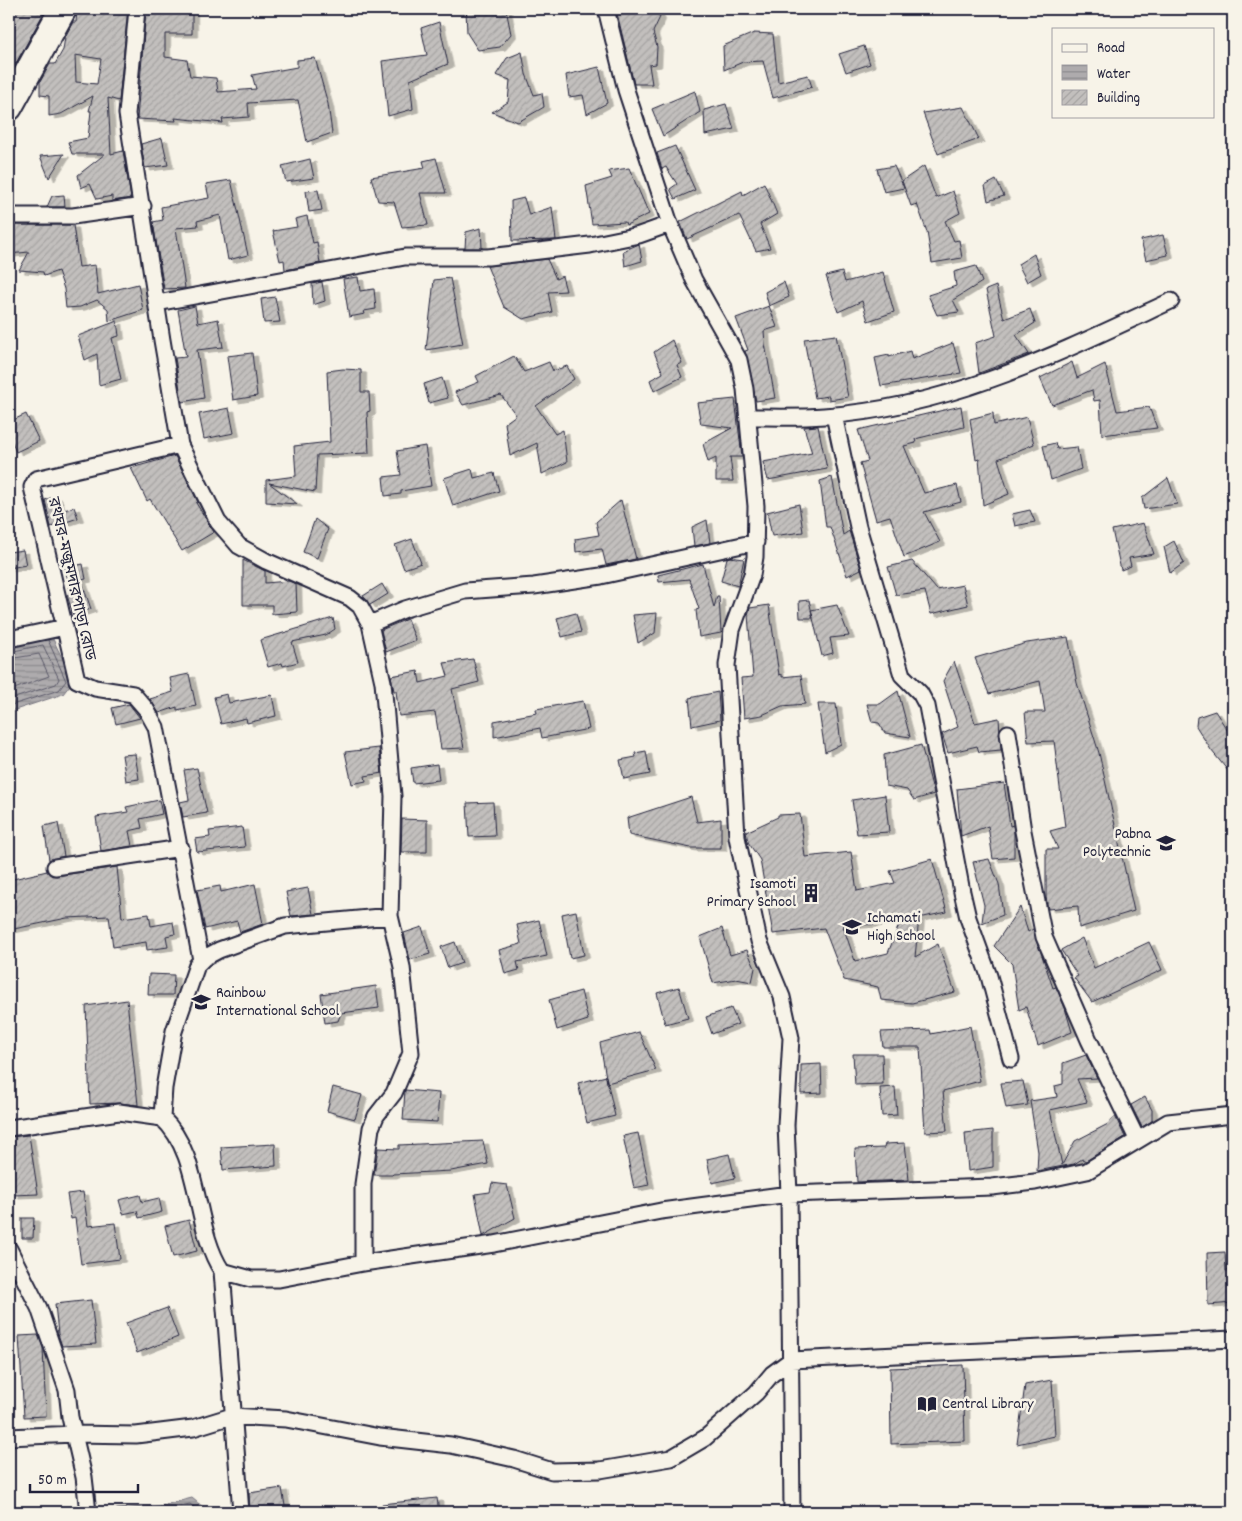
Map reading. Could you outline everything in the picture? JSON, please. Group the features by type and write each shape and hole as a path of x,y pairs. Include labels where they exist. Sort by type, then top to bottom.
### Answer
{"highway":[{"path":"9,107 63,9"}],"street":[{"path":"136,9 127,114 180,445 218,522 233,541 266,561 350,598 360,606 370,624 380,663 389,731 393,796 390,916 402,968 410,1053 394,1093 376,1116 370,1128 364,1184 363,1262"},
{"path":"606,9 626,90 670,224 694,280 739,360 748,417 756,506 756,542 752,575 732,630 728,666 737,837 759,941 782,997 790,1038 786,1125 789,1194 792,1512"},
{"path":"9,216 73,216 142,206"},
{"path":"158,303 405,257 488,256 590,244 639,235 670,224"},
{"path":"748,417 834,415 928,399 977,385 1057,355 1170,301"},
{"path":"834,415 858,527 902,675 920,693 928,706 968,918 989,976 1011,1058"},
{"name":"রথঘর-মজুমদারপাড়া রোড","path":"180,445 36,479 32,487 77,680 95,688 134,694 156,726 201,960"},
{"path":"370,624 405,609 466,591 534,586 601,576 756,542"},
{"path":"9,640 65,626"},
{"path":"1008,733 1023,831 1044,937 1089,1040 1137,1139"},
{"path":"55,867 180,848"},
{"path":"162,1118 174,1031 197,965 201,960 219,950 285,926 390,916"},
{"path":"9,1128 119,1112 162,1118 176,1133 189,1168 212,1250 222,1271 241,1512"},
{"path":"222,1271 251,1278 279,1279 363,1262 494,1244 661,1211 789,1194 992,1187 1035,1182 1087,1171 1168,1122 1233,1116"},
{"path":"9,1250 39,1308 67,1390 74,1434 84,1477 88,1512"},
{"path":"9,1437 74,1434 136,1436 193,1428 232,1416 286,1419 380,1437 450,1445 514,1459 552,1471 600,1470 670,1458 706,1438 756,1393 772,1374 791,1360 1233,1339"}],"water":[{"path":"52,637 73,681 63,694 9,712 9,641"},
{"path":"192,1498 203,1507 205,1512 112,1512 117,1509 160,1506"}],"building":[{"path":"9,9 46,9 16,63 9,70"},
{"path":"125,9 128,9 119,101 108,98 111,154 123,151 131,198 112,201 112,196 97,199 90,184 81,188 78,175 105,154 72,154 68,142 88,138 91,111 89,111 93,96 61,114 49,116 49,96 40,95 40,82 50,64 55,64 63,50 65,37 73,22 76,22 77,11 125,12","holes":["75,55 101,59 97,84 76,82"]},
{"path":"146,9 192,9 192,34 165,34 165,57 187,60 190,76 216,78 218,92 256,89 252,75 297,67 297,60 315,58 328,104 332,133 307,142 298,100 248,103 249,117 222,119 223,123 175,118 176,121 137,119"},
{"path":"466,9 506,9 511,34 500,47 478,50 467,33"},
{"path":"616,9 657,9 660,17 653,32 657,47 656,64 649,65 652,84 634,84"},
{"path":"439,22 448,64 410,80 413,109 388,116 382,61 427,55 421,28"},
{"path":"754,33 773,34 778,82 808,75 812,87 773,98 763,61 743,62 724,70 723,46"},
{"path":"864,46 870,64 846,72 839,54"},
{"path":"522,52 526,74 534,95 542,93 544,107 518,122 492,112 508,102 510,80 496,75 507,58"},
{"path":"599,67 607,103 587,114 583,95 569,97 566,75"},
{"path":"695,91 700,112 663,136 652,109"},
{"path":"726,104 734,129 705,135 704,110"},
{"path":"963,107 979,139 938,154 923,113"},
{"path":"162,138 168,165 145,168 141,144"},
{"path":"675,146 695,190 675,199 670,189 677,184 666,167 662,169 657,153"},
{"path":"64,154 49,178 40,156"},
{"path":"436,158 446,193 420,193 428,225 402,227 394,202 378,201 371,177 425,168 423,161"},
{"path":"310,159 314,178 286,182 282,166"},
{"path":"894,166 904,188 884,192 877,169"},
{"path":"924,166 936,198 953,191 960,213 945,221 954,241 959,240 962,258 932,263 927,232 917,204 911,206 902,181"},
{"path":"629,168 649,214 626,225 625,222 592,224 586,186 612,178 609,171"},
{"path":"231,180 248,255 228,260 220,215 197,221 198,226 176,228 185,288 164,289 153,222 163,220 161,207 209,198 206,184"},
{"path":"996,180 1004,196 988,201 985,186"},
{"path":"764,183 777,214 760,224 770,248 756,251 739,215 687,239 680,222 742,191 743,195"},
{"path":"318,190 322,210 309,212 306,191"},
{"path":"64,195 65,207 47,207 52,196"},
{"path":"524,198 529,215 552,207 556,240 512,241 511,201"},
{"path":"307,216 313,243 317,242 320,263 285,270 284,260 280,261 273,231 297,227 295,219"},
{"path":"9,225 73,225 79,267 95,265 98,294 138,284 143,310 109,321 108,309 97,300 80,307 66,308 64,289 58,271 44,276 43,272 19,270 29,252 9,254"},
{"path":"481,228 482,248 465,248 466,232"},
{"path":"1163,235 1168,255 1146,260 1141,240"},
{"path":"639,244 642,261 625,266 623,251"},
{"path":"1034,254 1041,274 1027,282 1018,264"},
{"path":"547,259 556,279 562,276 566,291 548,292 552,312 523,319 504,307 487,266"},
{"path":"976,266 982,282 953,300 959,312 937,315 928,295 956,286 954,272"},
{"path":"842,272 845,282 883,272 894,312 868,321 862,301 838,312 826,276"},
{"path":"358,277 360,291 374,289 376,309 364,311 365,314 349,317 343,279"},
{"path":"450,278 463,344 426,350 434,280"},
{"path":"322,282 325,301 313,305 312,284"},
{"path":"784,282 789,297 769,306 765,292"},
{"path":"996,286 1004,319 1030,309 1035,323 1016,335 1029,354 979,373 975,343 996,336 986,290"},
{"path":"275,297 280,322 264,323 261,299"},
{"path":"195,306 198,323 218,319 223,347 197,350 204,398 182,402 175,358 186,357 178,310"},
{"path":"769,306 777,327 764,331 775,398 756,401 745,351 748,350 736,318"},
{"path":"117,321 119,336 112,338 121,379 99,385 97,354 85,360 78,336"},
{"path":"836,335 848,397 829,400 829,396 815,398 804,339"},
{"path":"672,340 682,363 677,365 682,377 654,391 650,380 663,373 654,352"},
{"path":"953,343 961,373 881,386 875,358 889,355 889,357 910,351 912,359"},
{"path":"252,353 257,396 233,400 227,356"},
{"path":"514,356 524,372 549,362 553,371 567,366 574,379 536,406 555,434 563,430 567,462 542,474 537,443 510,456 505,423 516,415 501,395 463,405 455,392 479,382 476,376"},
{"path":"1072,362 1077,378 1105,364 1117,411 1149,407 1157,428 1102,435 1100,400 1094,401 1092,390 1052,405 1040,378"},
{"path":"343,369 361,370 361,392 369,392 370,411 367,412 369,453 317,455 315,492 269,483 297,504 266,502 266,480 296,476 294,446 330,442 327,371"},
{"path":"442,378 448,398 429,403 424,384"},
{"path":"735,399 742,457 730,457 733,481 716,481 716,458 708,462 703,444 732,428 701,424 697,403"},
{"path":"961,406 964,427 915,439 916,443 904,446 924,493 957,485 961,502 924,512 940,542 904,557 890,516 876,520 860,463 868,461 858,430"},
{"path":"229,408 234,433 204,439 199,414"},
{"path":"993,413 994,425 1027,417 1034,444 998,459 1009,494 983,505 979,459 976,460 970,419"},
{"path":"26,414 39,441 16,452 9,435 9,422"},
{"path":"818,426 827,469 768,480 763,462 812,453 804,427"},
{"path":"1055,443 1057,449 1077,447 1081,469 1051,480 1043,446"},
{"path":"425,446 431,486 385,496 383,477 401,475 397,451"},
{"path":"175,456 198,502 196,503 214,532 182,551 150,499 147,501 131,468"},
{"path":"472,469 474,478 494,473 499,491 453,506 444,478"},
{"path":"832,477 843,535 849,531 861,569 847,576 830,527 826,527 820,481"},
{"path":"1168,478 1177,504 1144,509 1142,498"},
{"path":"56,496 61,511 74,507 78,518 51,527 45,500"},
{"path":"621,500 636,559 606,565 602,549 576,552 575,539 599,535 596,522"},
{"path":"799,504 803,532 772,536 767,512"},
{"path":"1030,510 1035,522 1015,526 1012,514"},
{"path":"315,519 328,529 317,558 303,552"},
{"path":"707,520 710,543 694,546 692,527"},
{"path":"1143,523 1154,554 1129,558 1131,566 1121,570 1112,530"},
{"path":"412,539 421,563 404,569 395,545"},
{"path":"1174,541 1184,563 1170,573 1164,547"},
{"path":"23,550 26,565 9,568 9,552"},
{"path":"727,558 744,559 738,586 721,581"},
{"path":"243,560 265,571 265,583 289,581 296,584 297,612 272,614 272,605 243,605"},
{"path":"912,561 937,590 963,585 968,605 931,614 925,591 896,595 888,567"},
{"path":"83,564 86,579 81,580 91,609 73,615 67,595 71,593 65,568"},
{"path":"703,564 714,608 717,596 719,596 721,633 699,637 696,610 699,609 689,579 659,582 658,575"},
{"path":"382,584 388,594 370,605 363,596"},
{"path":"809,600 813,618 800,618 799,601"},
{"path":"769,605 779,675 782,674 782,677 801,675 805,704 782,706 762,715 744,718 741,678 753,677 748,615 750,608"},
{"path":"837,605 849,636 830,638 833,653 822,656 811,610"},
{"path":"576,613 581,632 562,637 557,618"},
{"path":"657,613 655,633 638,643 633,615"},
{"path":"333,618 335,629 326,635 292,642 298,662 283,666 282,663 268,667 260,640"},
{"path":"407,619 416,640 386,652 381,630"},
{"path":"1068,637 1077,683 1099,753 1134,911 1079,928 1078,906 1048,909 1046,897 1046,849 1058,849 1050,831 1065,827 1054,741 1028,742 1025,712 1045,712 1040,681 989,694 975,658 1027,643"},
{"path":"473,659 479,682 452,689 464,748 441,749 435,712 399,716 396,691 394,691 391,676 418,671 420,683 448,676 444,663"},
{"path":"954,661 975,723 999,718 1001,750 979,752 977,746 948,753 942,734 958,727 943,681"},
{"path":"189,674 196,706 177,710 177,707 159,713 150,699 173,692 170,678"},
{"path":"898,691 910,737 885,733 879,723 872,722 867,704 880,704"},
{"path":"718,692 720,720 692,726 689,698"},
{"path":"227,694 229,703 272,695 276,716 247,723 246,718 221,724 214,697"},
{"path":"583,701 589,729 542,738 540,728 494,737 494,721 537,713 536,709"},
{"path":"129,704 140,718 116,724 112,708"},
{"path":"818,704 836,704 841,744 825,752"},
{"path":"1215,711 1233,739 1233,777 1211,750 1196,726 1197,717"},
{"path":"921,745 934,794 914,800 907,790 886,786 884,755"},
{"path":"379,748 382,773 365,776 366,781 352,784 345,752"},
{"path":"646,751 650,774 624,779 620,760 636,757 635,753"},
{"path":"135,754 139,779 126,781 122,755"},
{"path":"437,764 439,780 413,783 411,768"},
{"path":"197,768 207,813 183,817 180,802 189,800 184,770"},
{"path":"1004,783 1010,826 1013,825 1014,832 1014,857 993,859 988,826 961,836 957,789"},
{"path":"885,795 889,832 857,834 852,800"},
{"path":"691,797 697,822 721,819 721,848 691,848 629,835 627,818"},
{"path":"159,800 162,814 140,819 142,828 129,831 132,846 101,851 96,817 128,812 126,807"},
{"path":"493,802 495,836 469,837 467,803"},
{"path":"800,814 805,857 851,852 857,891 895,883 890,871 932,859 947,912 919,918 915,957 938,944 955,992 912,1003 881,1000 878,987 844,980 824,928 773,934 760,860 748,842 746,832 778,817 778,815","holes":["902,917 888,953 855,961 843,926 873,924"]},
{"path":"402,819 427,820 427,852 401,852"},
{"path":"58,823 64,856 49,860 44,826"},
{"path":"242,827 245,847 197,852 195,839 210,837 209,831"},
{"path":"989,859 999,884 1003,915 982,923 984,905 973,862"},
{"path":"117,867 122,918 149,914 151,926 173,922 175,934 166,936 168,947 147,950 146,942 113,947 109,916 67,918 9,930 9,880 47,871 51,875 56,876"},
{"path":"255,884 263,924 240,932 237,921 205,929 197,890 220,886 221,892"},
{"path":"308,888 313,914 291,916 286,892"},
{"path":"1020,907 1028,932 1033,929 1053,988 1056,987 1072,1032 1038,1046 1026,1007 1019,1010 1012,964 994,946"},
{"path":"576,911 584,955 570,958 562,914"},
{"path":"539,920 547,956 517,962 519,970 505,974 499,950 521,944 517,925"},
{"path":"422,927 430,954 410,960 404,933"},
{"path":"722,928 730,955 747,950 755,968 752,982 736,979 713,983 700,937"},
{"path":"1082,938 1094,968 1149,942 1162,970 1092,1002 1074,978 1078,976 1061,950"},
{"path":"455,942 462,963 448,968 441,947"},
{"path":"149,974 174,975 173,995 148,995"},
{"path":"376,986 379,1008 341,1013 338,1021 325,1023 321,994"},
{"path":"679,987 688,1018 665,1024 657,993"},
{"path":"581,991 588,1020 557,1030 549,1000"},
{"path":"127,1000 138,1105 120,1103 90,1104 86,1006"},
{"path":"731,1008 738,1024 712,1034 706,1017"},
{"path":"970,1026 980,1081 943,1091 947,1131 925,1132 920,1047 883,1047 881,1032 930,1030 931,1034"},
{"path":"639,1032 656,1070 607,1083 600,1043"},
{"path":"853,1054 882,1054 883,1084 855,1085"},
{"path":"1086,1055 1097,1078 1077,1079 1087,1102 1050,1110 1062,1165 1075,1141 1108,1124 1115,1116 1125,1137 1086,1161 1082,1159 1074,1164 1037,1171 1038,1152 1030,1101 1057,1097 1055,1086 1063,1084 1063,1063"},
{"path":"821,1064 822,1093 801,1094 801,1065"},
{"path":"606,1076 615,1116 587,1123 578,1083"},
{"path":"1023,1081 1028,1105 1006,1108 1001,1083"},
{"path":"333,1087 362,1095 355,1119 327,1111"},
{"path":"895,1087 897,1115 882,1116 880,1088"},
{"path":"405,1090 439,1093 437,1122 403,1120"},
{"path":"1145,1097 1152,1110 1152,1121 1142,1127 1131,1105"},
{"path":"993,1130 993,1167 968,1171 965,1133"},
{"path":"638,1133 649,1185 634,1188 623,1136"},
{"path":"29,1135 38,1194 13,1195 9,1171 9,1137"},
{"path":"483,1141 488,1164 451,1171 374,1175 378,1148 399,1149 399,1145"},
{"path":"905,1143 909,1180 857,1182 855,1149 884,1148 885,1144"},
{"path":"275,1144 276,1166 223,1170 221,1147"},
{"path":"729,1154 735,1178 712,1183 707,1159"},
{"path":"492,1183 507,1185 515,1218 483,1236 475,1194 490,1192"},
{"path":"83,1192 88,1226 115,1223 120,1259 81,1264 75,1218 71,1219 67,1194"},
{"path":"140,1195 142,1202 159,1198 162,1212 139,1218 137,1211 123,1214 119,1200"},
{"path":"22,1218 34,1218 33,1238 22,1238"},
{"path":"189,1220 197,1251 173,1257 165,1226"},
{"path":"1225,1252 1226,1271 1233,1270 1233,1303 1208,1305 1207,1253"},
{"path":"91,1300 96,1344 62,1346 58,1334 55,1304"},
{"path":"167,1308 178,1337 137,1353 126,1323"},
{"path":"38,1335 43,1348 46,1416 24,1417 19,1336"},
{"name":"Central Library","path":"963,1365 965,1441 891,1444 890,1368"},
{"path":"1052,1380 1055,1436 1017,1444 1025,1385"},
{"path":"282,1488 286,1512 250,1512 249,1493"},
{"path":"437,1498 439,1512 383,1512 382,1504"}],"place":[{"name":"Pabna Polytechnic","path":"1166,843"},
{"name":"Isamoti Primary School","path":"811,893"},
{"name":"Ichamati High School","path":"852,927"},
{"name":"Rainbow International School","path":"201,1002"},
{"name":"Central Library","path":"927,1404"}]}
